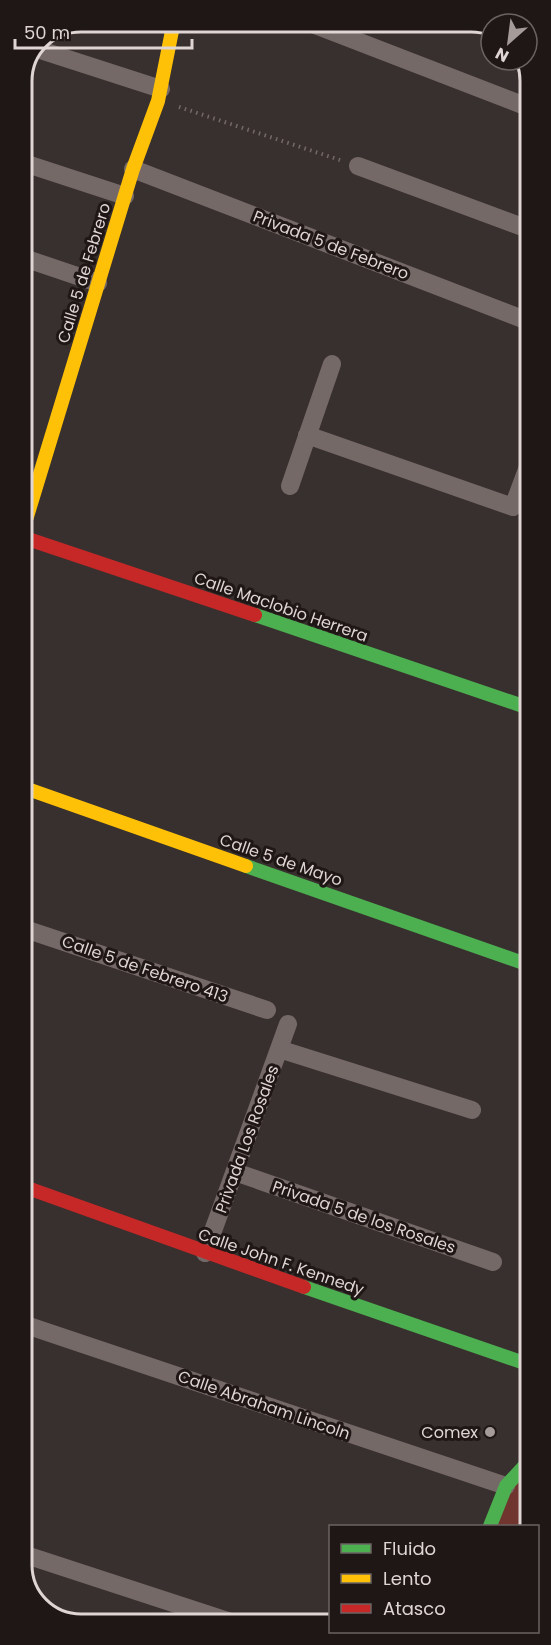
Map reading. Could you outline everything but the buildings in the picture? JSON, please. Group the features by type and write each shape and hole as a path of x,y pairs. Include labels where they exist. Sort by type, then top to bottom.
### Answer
{"street":[{"name":"Calle 5 de Febrero","path":"32,502 133,169 160,95 172,32"},
{"path":"333,32 519,104"},
{"path":"42,51 160,95"},
{"path":"32,166 125,196"},
{"path":"358,166 519,226"},
{"name":"Privada 5 de Febrero","path":"133,169 519,318"},
{"path":"32,261 98,283"},
{"path":"290,486 332,363"},
{"path":"307,435 513,507 519,491"},
{"name":"Calle Maclobio Herrera","path":"32,538 519,705"},
{"name":"Calle 5 de Mayo","path":"32,791 519,961"},
{"name":"Calle 5 de Febrero 413","path":"32,931 267,1011"},
{"name":"Privada Los Rosales","path":"206,1253 288,1024"},
{"path":"279,1049 472,1110"},
{"name":"Privada 5 de los Rosales","path":"235,1172 493,1262"},
{"name":"Calle John F. Kennedy","path":"32,1190 206,1253 519,1361"},
{"name":"Calle Abraham Lincoln","path":"32,1326 506,1486"},
{"path":"491,1525 506,1486 519,1472"},
{"path":"32,1557 204,1613"}],"path":[{"path":"160,95 358,166"}],"shaded area":[{"path":"519,1477 519,1525 491,1525"}],"traffic: fast":[{"path":"255,615 519,705"},
{"path":"246,866 519,962"},
{"path":"304,1287 519,1361"},
{"path":"490,1525 506,1486 519,1472"}],"traffic: slow":[{"path":"32,500 133,169 158,101 172,32"},
{"path":"32,791 246,866"}],"traffic: jam":[{"path":"32,540 255,615"},
{"path":"32,1190 304,1287"}],"place":[{"name":"Comex","path":"490,1432"}]}
